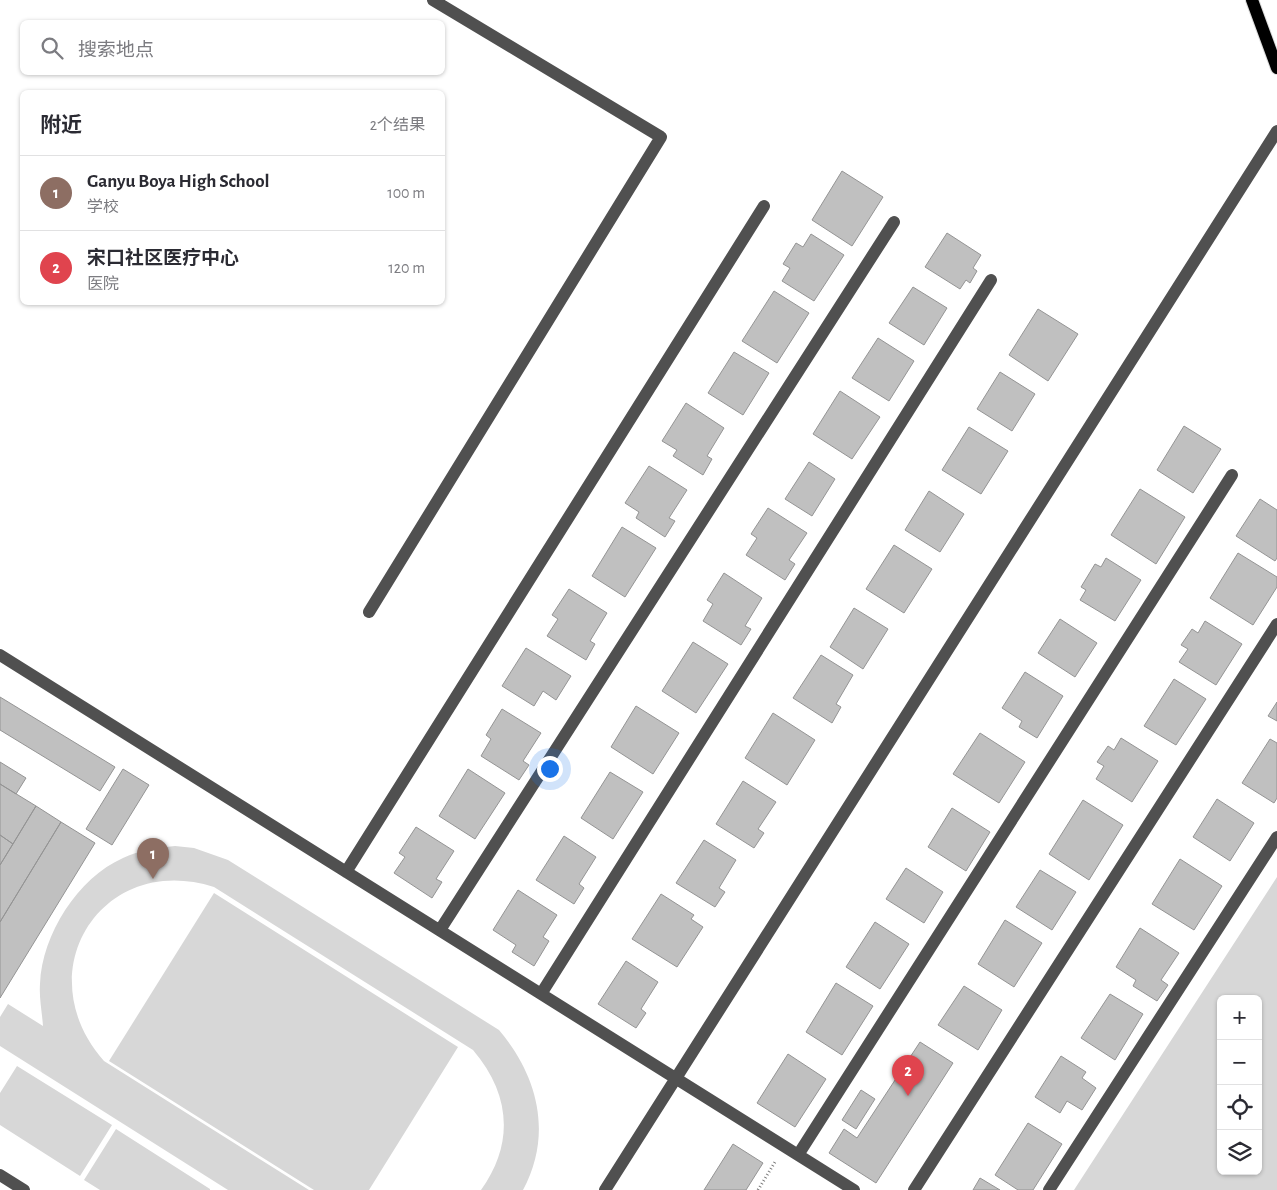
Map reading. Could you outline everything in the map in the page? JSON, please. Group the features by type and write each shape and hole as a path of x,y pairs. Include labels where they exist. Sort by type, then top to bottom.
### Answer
{"main road":[{"path":"1252,0 1277,68"}],"street":[{"path":"369,612 661,137 433,0"},
{"path":"605,1190 1277,131"},
{"path":"346,872 764,206"},
{"path":"440,930 894,222"},
{"path":"541,994 990,280"},
{"path":"798,1155 1232,475"},
{"path":"914,1190 1277,624"},
{"path":"0,655 854,1190"},
{"path":"1050,1190 1277,837"},
{"path":"0,1175 24,1190"}],"path":[{"path":"758,1190 785,1147"}],"shaded area":[{"path":"175,846 194,848 228,860 499,1030 523,1067 532,1086 537,1106 539,1127 537,1148 532,1169 523,1190 481,1190 492,1172 499,1154 504,1118 495,1083 473,1050 214,887 174,881 138,887 109,903 87,928 75,958 72,992 82,1027 104,1061 309,1190 228,1190 0,1046 0,1017 8,1004 43,1026 40,1000 42,965 55,927 77,893 107,867 129,855"},
{"path":"1277,877 1277,1190 1074,1190"},
{"path":"214,893 458,1047 369,1190 314,1190 109,1061"},
{"path":"17,1066 112,1125 80,1176 0,1125 0,1093"},
{"path":"116,1129 210,1190 100,1190 84,1180"}],"building":[{"path":"842,171 883,197 852,246 812,220"},
{"path":"947,233 981,255 973,268 977,271 970,283 966,280 960,289 925,267"},
{"path":"811,234 844,255 814,301 782,281 790,268 783,264 796,243 803,247"},
{"path":"913,287 947,308 924,345 889,323"},
{"path":"774,291 809,313 777,363 742,341"},
{"path":"1038,309 1078,334 1048,381 1009,355"},
{"path":"878,338 914,361 889,401 852,378"},
{"path":"734,352 769,373 743,415 708,393"},
{"path":"1000,372 1035,394 1012,431 977,409"},
{"path":"840,391 880,417 852,459 813,434"},
{"path":"686,403 724,428 707,456 712,459 703,475 673,456 677,450 662,441"},
{"path":"1184,426 1221,449 1193,493 1157,470"},
{"path":"969,427 1008,451 981,494 942,470"},
{"path":"809,462 835,479 812,516 785,499"},
{"path":"649,466 687,490 669,518 675,521 665,537 636,518 639,512 625,503"},
{"path":"1140,489 1185,517 1156,564 1111,535"},
{"path":"929,491 964,514 940,552 905,530"},
{"path":"1260,499 1277,510 1277,558 1275,561 1236,536"},
{"path":"768,508 807,533 789,560 795,564 785,580 746,555 757,538 751,534"},
{"path":"622,527 656,548 625,597 592,576"},
{"path":"894,545 932,569 904,613 866,589"},
{"path":"1238,553 1277,577 1277,587 1253,625 1210,598"},
{"path":"1106,558 1141,580 1115,621 1080,600 1086,590 1081,587 1095,564 1101,567"},
{"path":"724,573 762,598 745,626 751,629 741,645 703,621 713,604 707,600"},
{"path":"569,589 607,613 590,641 595,644 586,660 547,636 558,619 552,615"},
{"path":"854,608 888,629 863,669 830,647"},
{"path":"1060,619 1097,643 1075,677 1038,653"},
{"path":"1205,621 1242,644 1216,685 1179,662 1188,649 1181,645 1192,629 1198,633"},
{"path":"693,642 728,664 696,713 662,691"},
{"path":"526,648 571,676 556,700 543,691 534,706 502,686"},
{"path":"821,655 853,675 836,704 841,707 832,723 793,698"},
{"path":"1025,672 1063,696 1037,738 1019,727 1022,721 1002,708"},
{"path":"1174,679 1206,699 1176,745 1144,726"},
{"path":"0,697 115,767 100,791 0,730"},
{"path":"1277,702 1277,721 1268,716"},
{"path":"636,706 679,733 653,774 611,747"},
{"path":"502,709 541,733 523,761 529,765 519,780 481,756 491,739 486,735"},
{"path":"773,713 815,740 787,785 745,758"},
{"path":"980,733 1025,762 999,803 953,774"},
{"path":"1121,738 1158,761 1132,802 1096,779 1104,766 1097,762 1108,746 1114,750"},
{"path":"1270,739 1277,743 1277,798 1274,803 1242,783"},
{"path":"0,762 26,778 16,794 0,784"},
{"path":"123,769 149,785 112,845 86,829"},
{"path":"468,769 505,793 475,839 439,816"},
{"path":"610,772 643,792 613,839 581,818"},
{"path":"743,781 776,802 758,829 764,833 754,848 716,824"},
{"path":"0,784 36,806 13,844 0,835"},
{"path":"1217,799 1254,823 1230,861 1193,837"},
{"path":"1083,800 1123,825 1089,880 1049,854"},
{"path":"36,806 61,822 0,922 0,865"},
{"path":"952,808 990,832 966,871 928,847"},
{"path":"61,822 95,843 0,998 0,922"},
{"path":"416,827 454,851 436,879 442,882 432,898 394,873 405,857 399,853"},
{"path":"0,835 13,844 0,865"},
{"path":"564,836 596,857 579,884 584,888 574,904 536,880"},
{"path":"704,840 736,860 719,888 725,892 715,907 676,883"},
{"path":"1180,859 1222,886 1194,930 1152,904"},
{"path":"906,868 943,892 924,923 886,899"},
{"path":"1040,870 1076,892 1052,930 1016,907"},
{"path":"518,890 557,915 543,937 549,941 534,966 512,952 516,945 493,930"},
{"path":"661,894 694,915 691,919 703,927 677,967 632,939"},
{"path":"1005,920 1042,943 1014,987 978,964"},
{"path":"875,922 909,944 880,989 846,967"},
{"path":"1140,928 1179,953 1161,980 1168,985 1157,1001 1133,986 1136,980 1116,967"},
{"path":"626,961 658,982 641,1009 646,1013 636,1028 598,1004"},
{"path":"836,983 873,1006 842,1055 806,1032"},
{"path":"964,986 1002,1010 978,1050 938,1025"},
{"path":"1110,994 1143,1014 1115,1060 1081,1038"},
{"path":"920,1042 953,1063 876,1183 829,1153 844,1129 857,1138"},
{"path":"788,1054 826,1079 795,1127 757,1103"},
{"path":"1061,1056 1086,1072 1082,1078 1096,1088 1082,1110 1067,1101 1060,1113 1035,1097"},
{"path":"861,1090 875,1099 856,1129 842,1120"},
{"path":"1028,1123 1062,1144 1033,1190 1018,1190 995,1175"},
{"path":"733,1144 763,1163 746,1190 704,1190"},
{"path":"980,1178 1000,1190 973,1190"}],"place":[{"name":"Ganyu Boya High School","path":"153,879"},
{"name":"宋口社区医疗中心","path":"908,1096"}]}
